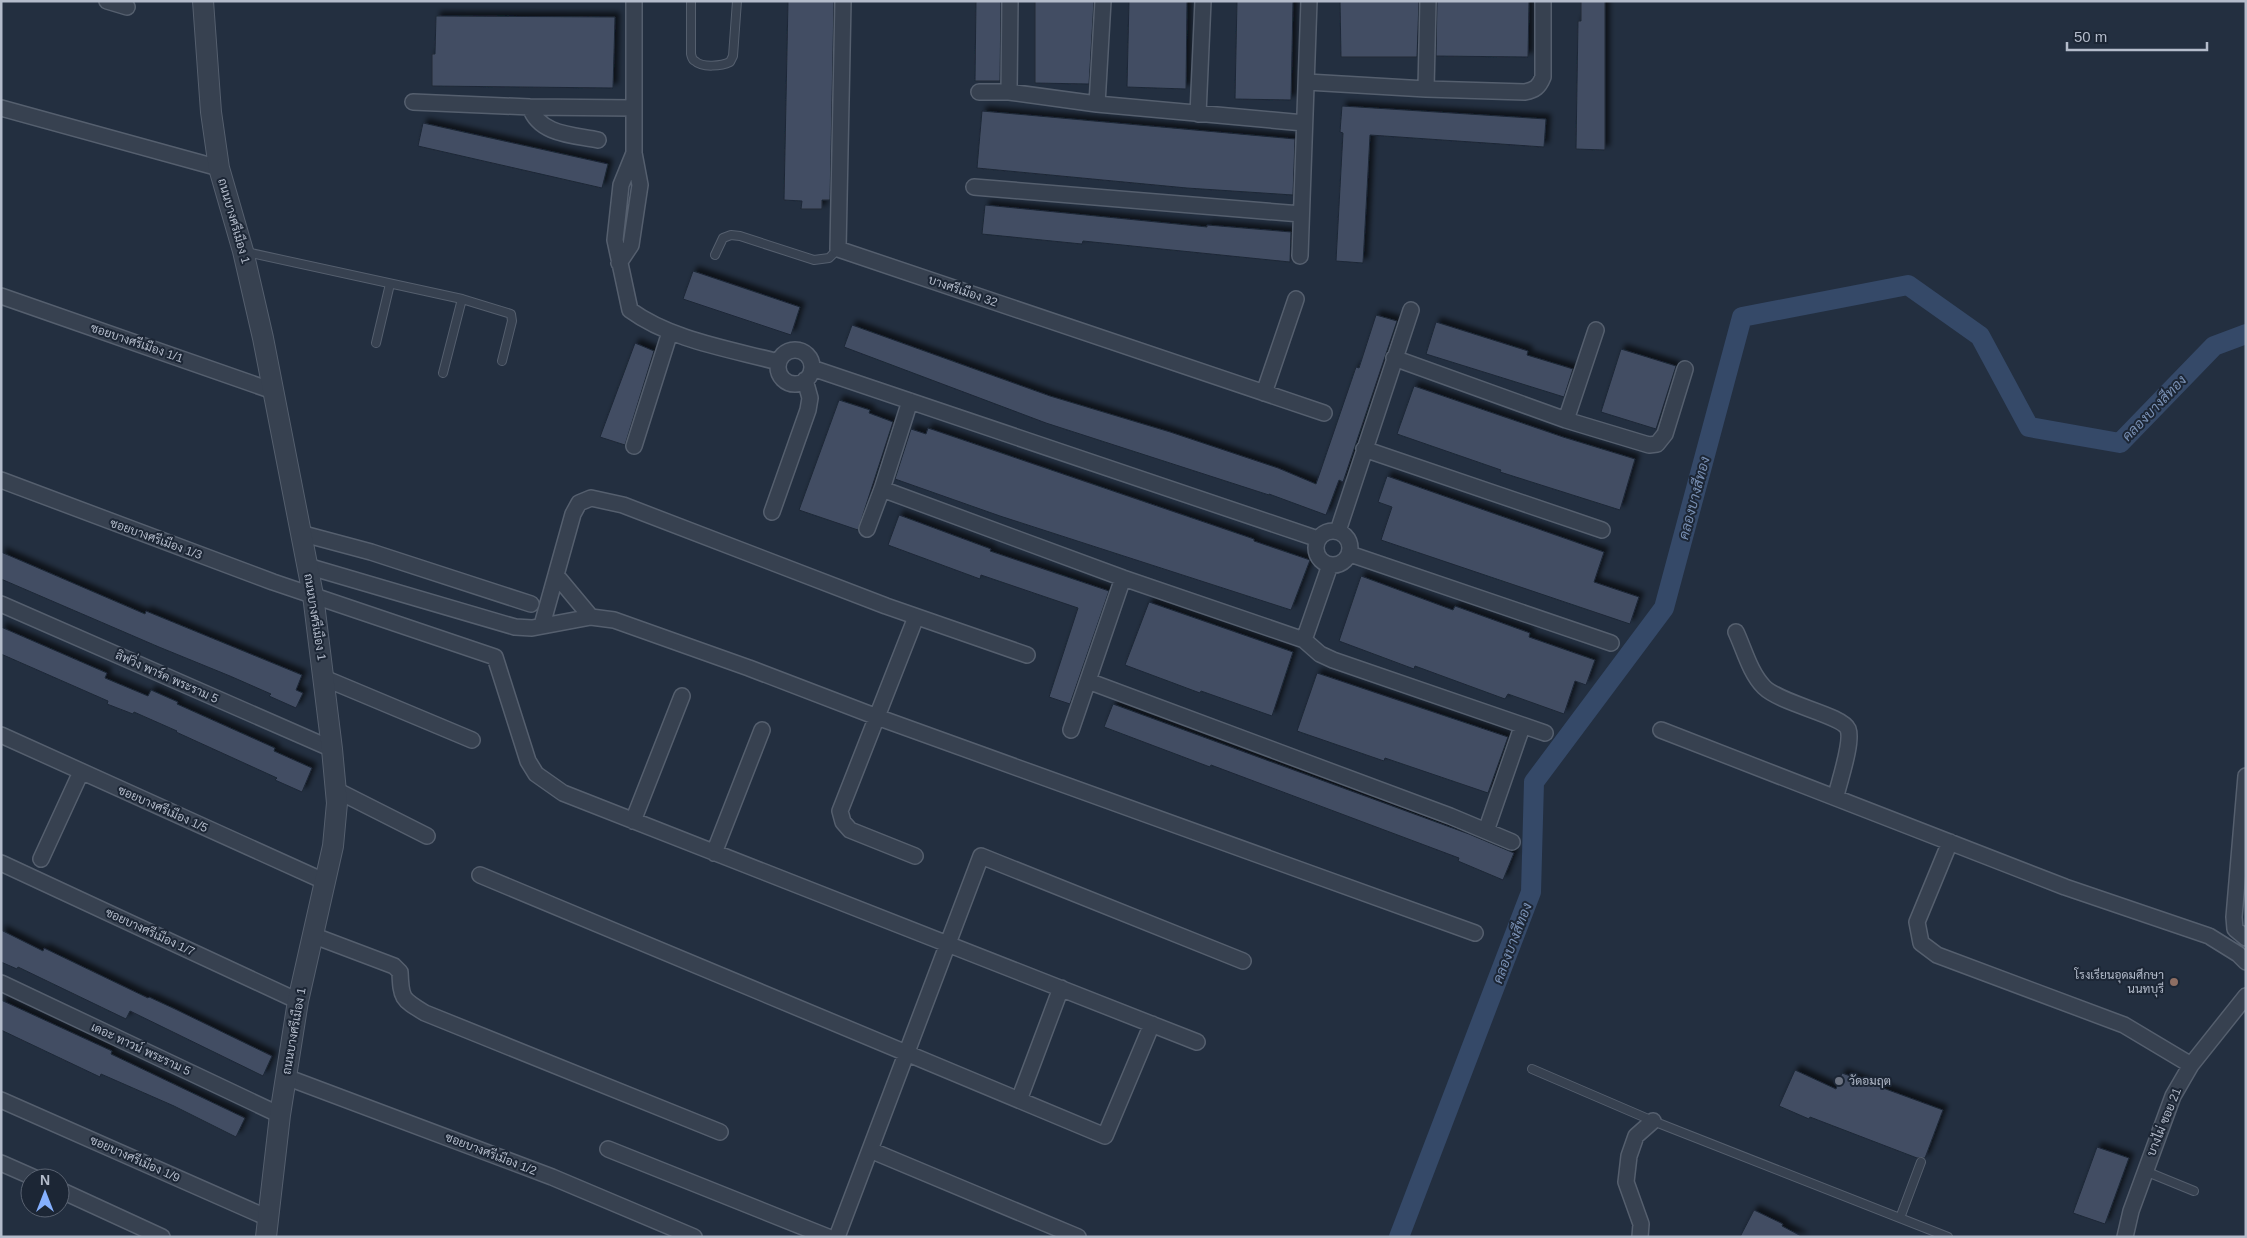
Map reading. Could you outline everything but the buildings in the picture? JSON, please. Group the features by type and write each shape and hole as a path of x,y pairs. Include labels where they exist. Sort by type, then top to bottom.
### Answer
{"street":[{"path":"107,1 127,8"},
{"name":"ถนนบางศรีเมือง 1","path":"203,1 211,112 219,168 243,251 263,338 313,595 336,790 333,846 298,1001 280,1115 267,1227"},
{"path":"634,1 634,153 621,185 615,240 630,310 648,323 670,332 778,362"},
{"path":"838,248 843,1"},
{"path":"1008,92 1010,1"},
{"path":"1097,104 1103,1"},
{"path":"1198,114 1203,1"},
{"path":"1300,256 1307,82 1308,1"},
{"path":"1426,89 1428,1"},
{"path":"1307,82 1426,89 1534,91 1540,86 1543,77 1543,1"},
{"path":"979,92 1008,92 1097,104 1304,123"},
{"path":"413,102 530,107 634,108"},
{"path":"530,107 543,126 598,140"},
{"path":"1,108 219,168"},
{"path":"974,187 1301,214"},
{"name":"บางศรีเมือง 32","path":"838,248 1324,413"},
{"name":"ซอยบางศรีเมือง 1/1","path":"1,296 273,391"},
{"path":"1264,393 1296,299"},
{"path":"1338,531 1410,310"},
{"path":"1566,420 1596,330"},
{"path":"634,446 670,332"},
{"path":"772,512 808,410 810,398 809,374 808,355 794,349 787,351 778,362 777,370 785,381 798,384 809,374"},
{"path":"1394,358 1566,420 1640,444 1657,444 1665,434 1685,369"},
{"path":"809,374 910,402 1318,539"},
{"path":"867,529 910,402"},
{"path":"1364,449 1602,530"},
{"name":"ซอยบางศรีเมือง 1/3","path":"1,480 264,579 495,657 528,761 536,774 563,793 633,821"},
{"path":"882,489 1123,578 1304,640 1320,654 1333,660 1522,727 1545,733"},
{"path":"542,626 573,514 579,503 591,498 623,505 916,616 1027,655"},
{"path":"1338,531 1343,533 1350,542 1350,554 1340,564 1330,565 1319,558 1316,552 1318,539 1326,532 1338,531"},
{"path":"300,533 371,552 531,604"},
{"path":"1350,554 1611,643"},
{"path":"1304,640 1330,565"},
{"path":"307,566 515,627 532,628 591,617 614,620 1475,933"},
{"path":"556,575 591,617"},
{"path":"1071,730 1123,578"},
{"name":"ลิฟวิ่ง พาร์ค พระราม 5","path":"1,604 332,749"},
{"path":"914,856 850,830 843,822 840,811 916,616"},
{"path":"1736,632 1764,687 1790,703 1840,720 1848,728 1849,741 1836,796"},
{"path":"324,678 472,740"},
{"path":"1088,681 1512,842"},
{"path":"682,696 633,821 1197,1042"},
{"path":"1486,831 1522,727"},
{"path":"714,853 762,730"},
{"path":"1661,730 1836,796 2065,887 2209,936 2238,954 2246,962"},
{"name":"ซอยบางศรีเมือง 1/5","path":"1,735 326,882"},
{"path":"41,859 81,772"},
{"path":"2246,776 2234,917 2235,929 2246,938"},
{"path":"336,790 427,836"},
{"path":"1950,842 1917,922 1921,943 1937,955 2124,1025 2192,1064"},
{"path":"837,1237 981,856 1243,961"},
{"name":"ซอยบางศรีเมือง 1/7","path":"1,863 298,1001"},
{"path":"480,875 1105,1136 1152,1024"},
{"path":"312,935 394,966 400,972 401,993 408,1002 425,1013 720,1132"},
{"name":"เดอะ ทาวน์ พระราม 5","path":"1,983 280,1115"},
{"path":"1020,1100 1061,988"},
{"name":"บางไผ่ ซอย 21","path":"2125,1237 2131,1211 2173,1096 2192,1064 2246,996"},
{"name":"ซอยบางศรีเมือง 1/2","path":"286,1077 552,1176 694,1237"},
{"name":"ซอยบางศรีเมือง 1/9","path":"1,1100 267,1227"},
{"path":"1640,1237 1641,1224 1626,1182 1628,1156 1636,1136 1653,1121"},
{"path":"608,1149 828,1237"},
{"path":"870,1150 1078,1237"},
{"path":"1,1162 20,1171"},
{"path":"70,1195 162,1237"}],"lane":[{"path":"692,1 690,54 694,62 723,66 730,62 733,56 737,1"},
{"path":"715,255 723,238 731,235 740,236 814,260 829,258 838,248"},
{"path":"243,251 462,299 511,314 512,321 502,360"},
{"path":"376,343 390,284"},
{"path":"443,373 462,299"},
{"path":"1532,1069 1653,1121 1948,1237"},
{"path":"1900,1218 1921,1162"},
{"path":"2145,1171 2194,1191"}],"waterway":[{"name":"คลองบางสีทอง","path":"1399,1237 1531,892 1534,782 1664,608 1742,317 1908,285 1980,336 2029,427 2120,443 2214,346 2246,334"}],"place":[{"name":"โรงเรียนอุดมศึกษา นนทบุรี","path":"2174,982"},
{"name":"วัดอมฤต","path":"1839,1081"}]}
